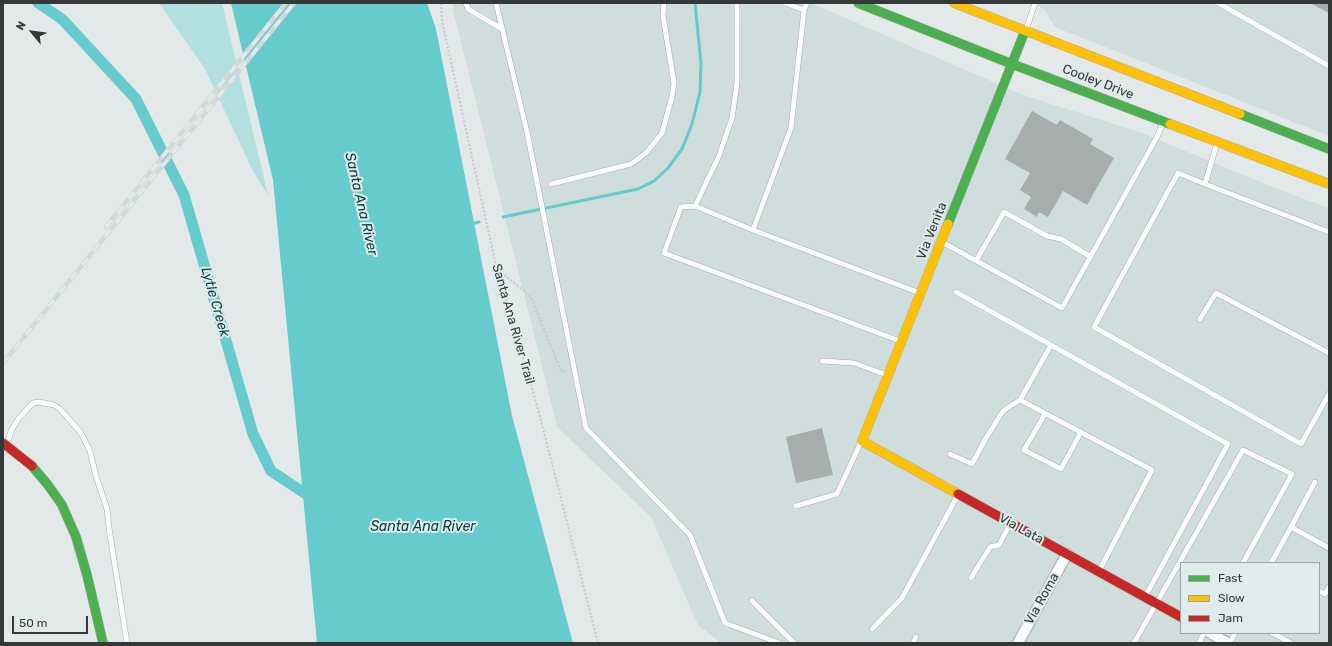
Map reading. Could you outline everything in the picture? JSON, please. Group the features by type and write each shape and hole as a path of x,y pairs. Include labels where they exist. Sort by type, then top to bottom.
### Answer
{"street":[{"name":"Cooley Drive","path":"858,3 1012,64 1329,184"},
{"name":"Cooley Drive","path":"954,3 1329,149"},
{"name":"Via Venita","path":"862,441 1026,31"},
{"name":"Via Lata","path":"862,441 1180,616"},
{"path":"3,443 32,466 48,484 62,505 76,537 87,575 103,643"},
{"name":"Via Roma","path":"1018,643 1067,554"},
{"path":"1212,634 1229,643"}],"lane":[{"path":"466,3 468,8 502,29"},
{"path":"496,3 527,132 586,428 690,535 725,623 779,643"},
{"path":"551,184 631,164 646,153 662,133 674,84 663,16 664,3"},
{"path":"695,206 719,156 732,118 737,83 737,3"},
{"path":"785,3 804,10"},
{"path":"752,230 791,128 804,10 807,3"},
{"path":"1026,31 1035,3"},
{"path":"1218,3 1329,66"},
{"path":"941,242 1062,308 1164,121"},
{"path":"1205,184 1217,142"},
{"path":"1329,232 1178,173 1094,327 1301,444 1329,394"},
{"path":"902,341 664,253 681,207 695,206 752,230 921,293"},
{"path":"976,261 1004,212 1047,236 1061,239 1091,256"},
{"path":"956,292 1228,444 1145,597"},
{"path":"1200,319 1216,293 1329,353"},
{"path":"950,454 972,464 1003,411 1020,400 1051,345"},
{"path":"822,361 854,363 888,376"},
{"path":"1020,400 1152,470 1098,572"},
{"path":"3,453 12,428 33,403 40,402 54,405 60,409 81,433 90,451 96,476 107,509 127,643"},
{"path":"1045,414 1024,450 1061,469 1081,432"},
{"path":"796,506 837,494 862,441"},
{"path":"1134,643 1243,450 1292,474 1244,562"},
{"path":"1272,562 1315,482"},
{"path":"872,629 902,598 958,494"},
{"path":"971,578 990,547 999,545 1011,523"},
{"path":"1291,527 1329,548"},
{"path":"1320,592 1325,594 1329,587"},
{"path":"752,601 794,643"},
{"path":"1199,643 1204,634"},
{"path":"1229,643 1234,634"},
{"path":"1274,634 1291,643"},
{"path":"913,643 916,637"}],"path":[{"name":"Santa Ana River Trail","path":"441,3 442,21 497,272 538,409 598,643"},
{"path":"497,272 502,273 531,297 561,372 572,370"}],"shaded area":[{"path":"159,3 222,3 268,195 253,171 205,69"},
{"path":"453,3 811,3 1023,95 1139,132 1285,192 1329,208 1329,643 721,643 698,625 651,517 557,427 453,10"},
{"path":"1029,3 1329,3 1329,136 1055,27 1044,9"}],"water":[{"name":"Santa Ana River","path":"231,3 427,3 436,29 512,416 573,643 317,643 273,180"}],"building":[{"path":"1310,3 1329,3 1329,13"},
{"path":"1032,111 1057,125 1060,120 1093,139 1090,144 1114,158 1087,205 1063,191 1048,217 1039,212 1037,217 1024,209 1031,197 1020,190 1030,173 1005,159"},
{"path":"822,428 833,475 796,483 786,437"}],"waterway":[{"name":"Lytle Creek","path":"38,3 62,19 136,99 184,195 253,434 271,471 315,500"},
{"path":"503,217 638,189 654,181 668,168 682,149 692,124 700,92 701,63 695,3"},
{"path":"472,224 479,222"}],"railway":[{"path":"106,227 286,3"},
{"path":"3,363 294,3"}],"traffic: fast":[{"path":"858,3 1170,124"},
{"path":"948,224 1025,31"},
{"path":"1240,114 1329,149"},
{"path":"32,466 62,505 76,537 87,575 103,643"}],"traffic: slow":[{"path":"954,3 1240,114"},
{"path":"1170,124 1329,184"},
{"path":"948,224 862,441 958,494"}],"traffic: jam":[{"path":"3,443 32,466"},
{"path":"958,494 1180,616"}]}
